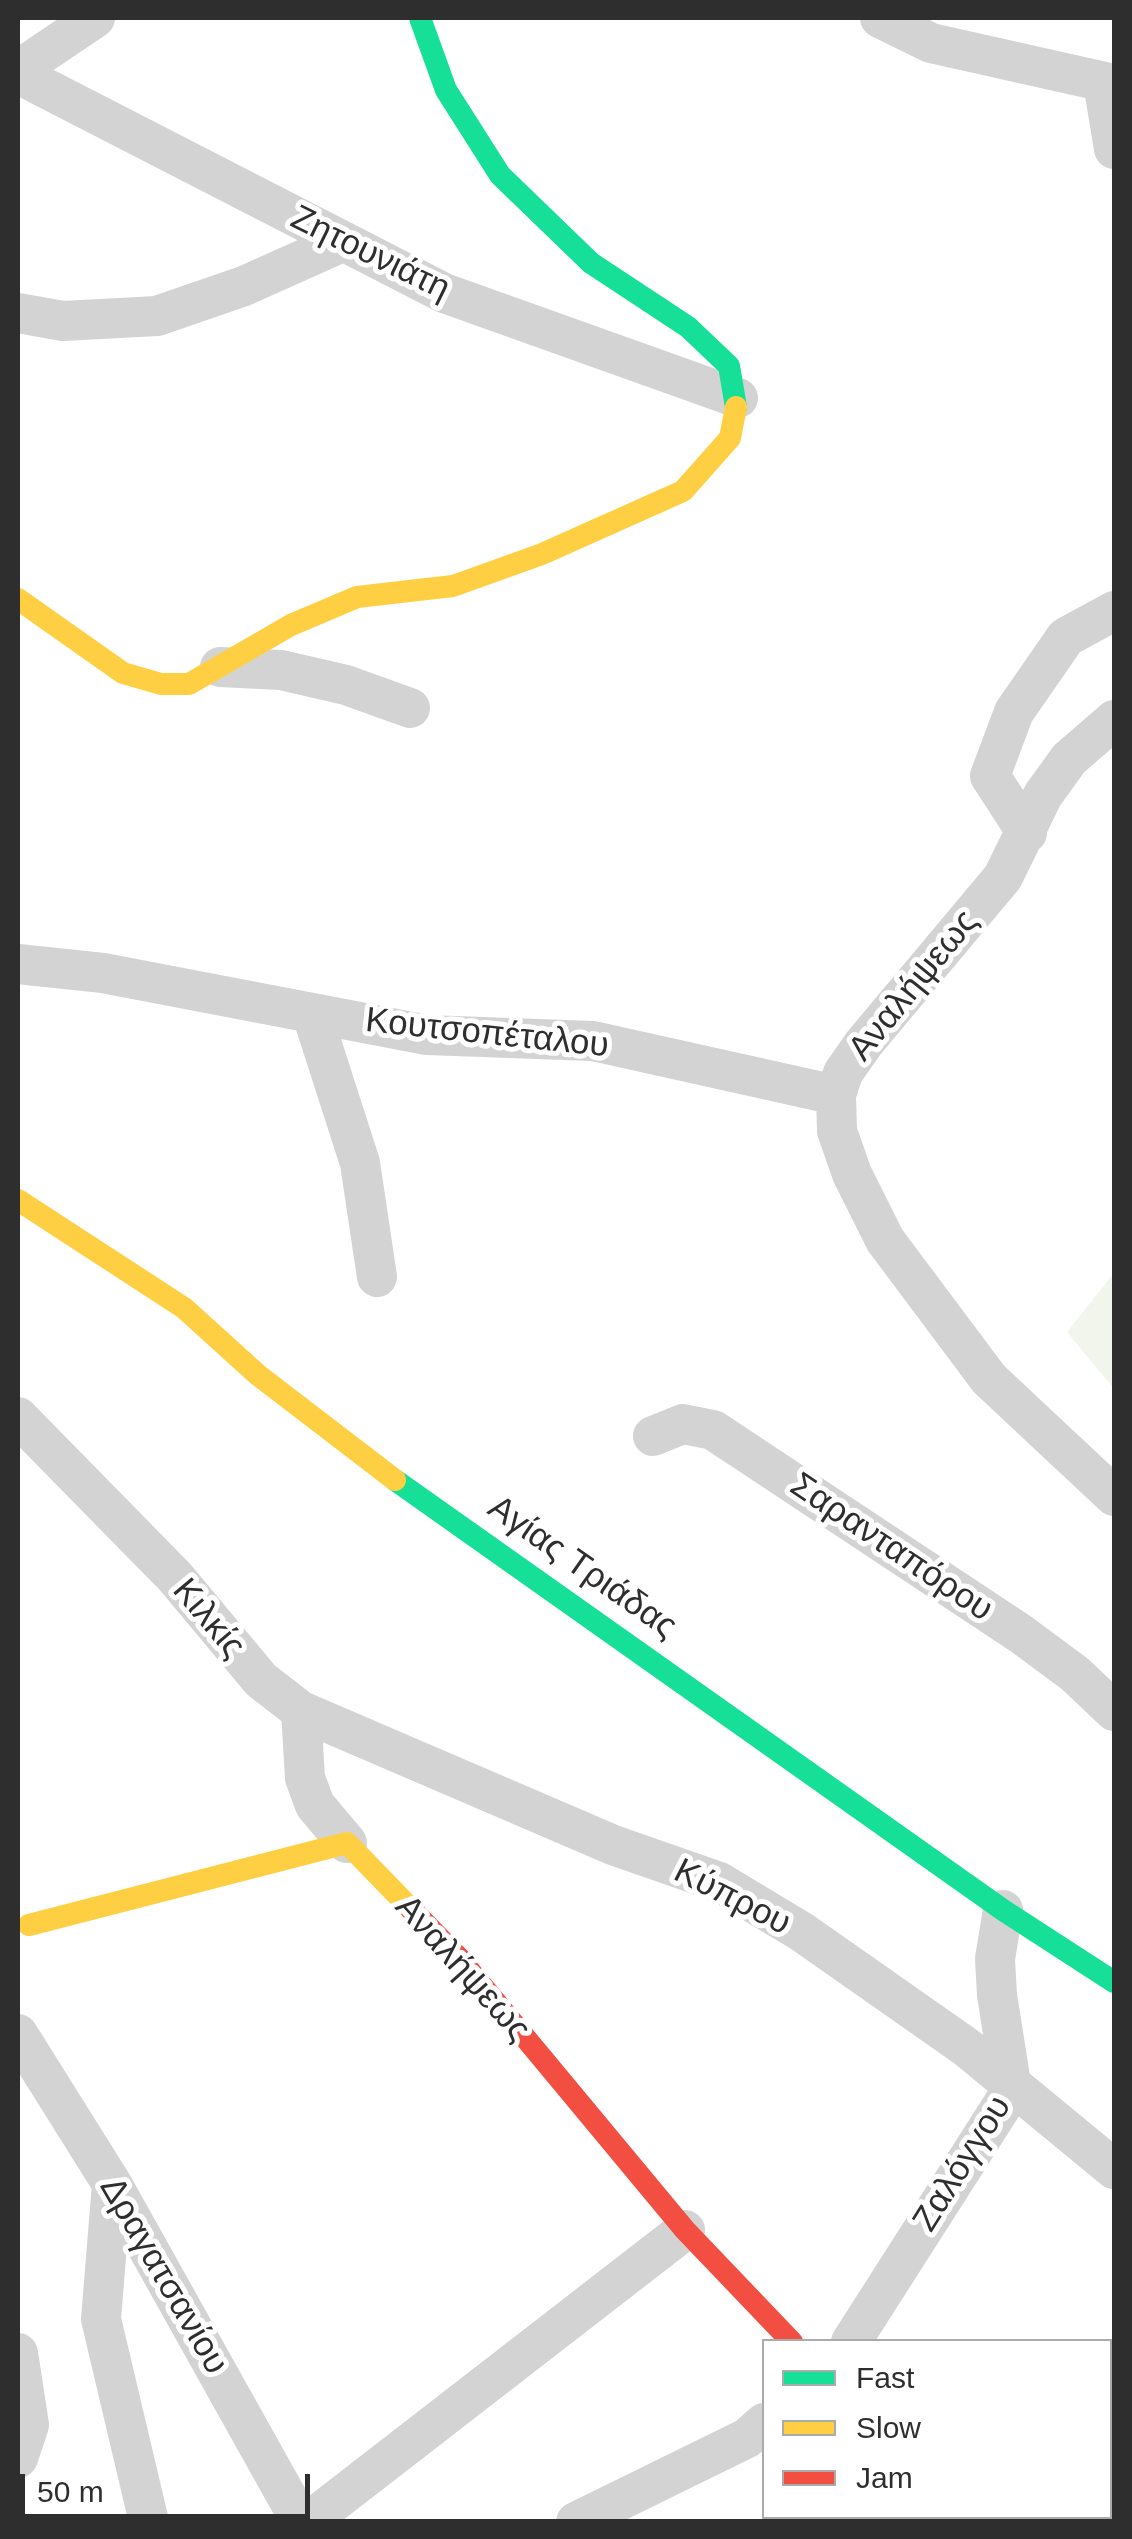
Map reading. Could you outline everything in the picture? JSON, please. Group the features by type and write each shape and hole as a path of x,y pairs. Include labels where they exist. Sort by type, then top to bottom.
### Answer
{"street":[{"path":"18,72 95,18"},
{"path":"18,598 123,673 161,684 189,684 291,625 357,597 453,586 542,554 683,491 730,438 738,398 729,366 714,348 591,263 500,175 446,90 420,18"},
{"path":"880,18 932,43 1109,83 1114,150"},
{"name":"Ζητουνιάτη","path":"18,72 444,294 738,398"},
{"path":"18,314 63,322 157,316 244,286 340,243"},
{"path":"1027,833 990,776 1014,712 1066,637 1114,611"},
{"path":"220,667 297,674 346,685 410,708"},
{"name":"Αναλήψεως","path":"1114,720 1070,760 1044,795 1003,877 864,1042 843,1073 836,1095 837,1131 885,1240 989,1379 1114,1496"},
{"name":"Κουτσοπέταλου","path":"18,964 103,973 427,1034 592,1040 836,1095"},
{"path":"312,1014 360,1162 378,1276"},
{"name":"Αγίας Τριάδας","path":"18,1200 184,1308 258,1374 382,1471 1003,1910 1114,1982"},
{"name":"Κιλκίς","path":"18,1418 175,1577 260,1680 301,1710"},
{"name":"Σαρανταπόρου","path":"653,1436 684,1424 713,1430 1020,1634 1075,1674 1114,1711"},
{"path":"21,1928 347,1844 315,1805 305,1778 301,1710"},
{"name":"Κύπρου","path":"301,1710 613,1844 719,1882 802,1932 966,2047 1012,2090 1114,2169"},
{"name":"Αναλήψεως","path":"347,1844 459,1958 685,2230 789,2339"},
{"name":"Ζαλόγγου","path":"853,2339 1012,2090 997,1994 996,1959 1003,1910"},
{"name":"Δραγατσανίου","path":"18,2034 112,2184 305,2522"},
{"path":"112,2184 101,2318 149,2522"},
{"path":"305,2522 685,2230"},
{"path":"18,2353 28,2425 18,2458"},
{"path":"576,2522 747,2438 762,2425"}],"shaded area":[{"path":"1114,1273 1114,1389 1067,1332"}],"traffic: fast":[{"path":"420,18 446,90 500,175 591,263 688,327 729,366 736,407"},
{"path":"395,1480 1003,1910 1114,1982"}],"traffic: slow":[{"path":"18,599 123,673 161,684 189,684 291,625 357,597 453,586 542,554 683,491 730,438 736,407"},
{"path":"18,1200 184,1308 258,1375 395,1480"},
{"path":"29,1925 347,1843 411,1909"}],"traffic: jam":[{"path":"411,1909 459,1958 685,2230 789,2339"}]}
